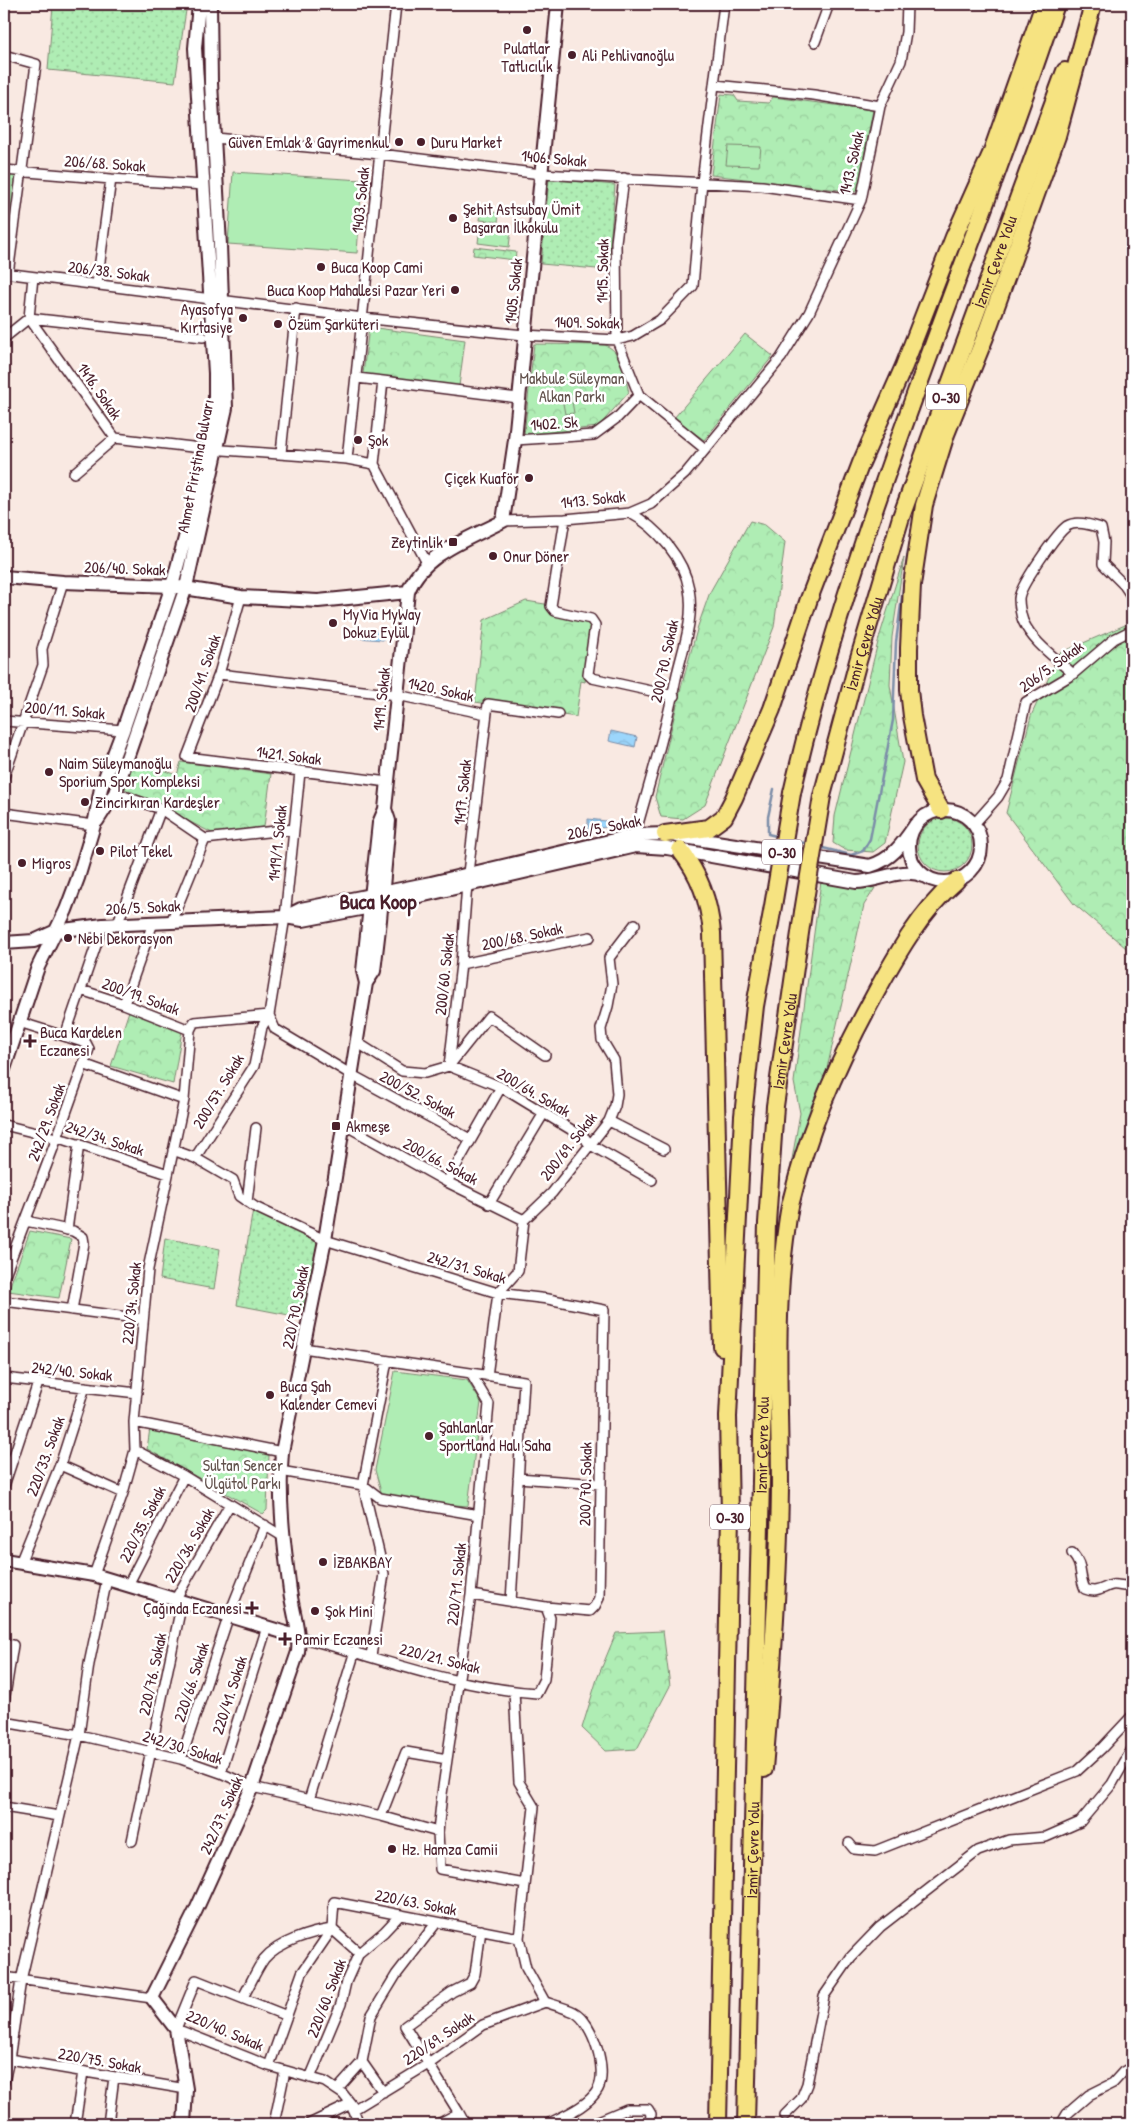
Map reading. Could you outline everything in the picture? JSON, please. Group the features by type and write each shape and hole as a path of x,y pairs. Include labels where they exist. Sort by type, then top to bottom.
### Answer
{"highway":[{"path":"665,834 709,828 724,816 734,798 772,709 809,599 861,463 904,366 954,237 990,154 1044,4"},
{"name":"İzmir Çevre Yolu","path":"718,2124 730,1524 728,1417 743,1116 756,1006 792,793 828,657 873,510 990,195 1056,4"},
{"name":"İzmir Çevre Yolu","path":"746,2124 766,1222 774,1106 822,796 858,661 901,517 1020,197 1088,4"},
{"path":"941,810 924,780 913,724 909,690 908,648 912,585 924,505 946,434 988,329 1057,136 1093,4"},
{"path":"680,850 691,863 705,892 712,933 722,1349 728,1417"},
{"path":"750,1923 775,1642 780,1490 778,1320 781,1271 791,1200 811,1130 844,1050 900,952 939,896 956,881"}],"main road":[{"name":"Ahmet Piriştina Bulvarı","path":"4,1069 38,967 56,931 78,878 94,825 101,788 123,730 172,586 226,408 204,185 195,48 199,4"},
{"name":"Ahmet Piriştina Bulvarı","path":"210,4 211,83 215,138 216,300"},
{"name":"1405. Sokak","path":"503,521 514,440 558,4"},
{"name":"Ahmet Piriştina Bulvarı","path":"94,825 116,792 186,587 213,450"},
{"name":"1413. Sokak","path":"408,592 414,578 427,563 503,521"},
{"name":"206/40. Sokak","path":"4,578 186,587"},
{"path":"186,587 242,597 318,601 408,592"},
{"name":"1419. Sokak","path":"377,900 388,821 385,809 408,592"},
{"path":"941,810 959,813 974,824 980,836 980,857 973,869 956,881 943,882 924,876 914,865 909,852 910,837 916,824 927,815 941,810"},
{"name":"206/5. Sokak","path":"4,943 34,941 56,931 103,925 285,917 303,920 636,835 665,834 870,866 891,857 916,824"},
{"name":"206/5. Sokak","path":"468,879 636,846 654,846 680,850 856,882 877,880 908,872 916,872 924,876"},
{"name":"220/70. Sokak","path":"300,1637 292,1604 282,1536 280,1471 282,1452 325,1240 358,1043 366,983 363,971 377,900"},
{"name":"220/21. Sokak","path":"4,1560 107,1578 300,1637"},
{"name":"242/37. Sokak","path":"152,1998 198,1907 252,1787 298,1652 300,1637"},
{"name":"220/40. Sokak","path":"152,1998 176,2029"},
{"path":"176,2029 186,2089 184,2124"}],"street":[{"name":"1403. Sokak","path":"347,459 396,4"},
{"name":"1409. Sokak","path":"216,300 524,335 617,340 633,336 660,320 693,286 702,182 724,4"},
{"path":"815,42 829,4"},
{"name":"1413. Sokak","path":"503,521 565,519 630,513 651,504 685,474 781,358 809,313 861,200 880,106 901,61 906,32 907,4"},
{"path":"4,54 36,64 6,274"},
{"path":"715,85 814,95 880,106"},
{"name":"1406. Sokak","path":"215,138 380,154 541,174 762,186 861,200"},
{"name":"206/68. Sokak","path":"4,170 111,180 204,185"},
{"name":"1415. Sokak","path":"624,178 616,242 617,340 639,395 704,449"},
{"path":"97,284 111,180"},
{"name":"206/38. Sokak","path":"6,274 216,300"},
{"path":"29,318 33,277"},
{"path":"281,453 296,308"},
{"path":"4,338 29,318 203,337"},
{"name":"1416. Sokak","path":"29,318 115,438 213,450 281,453 347,459 374,464"},
{"path":"357,378 518,398"},
{"path":"383,380 374,464 427,563"},
{"name":"1402. Sk","path":"514,440 594,435 617,418 639,395"},
{"path":"74,473 115,438"},
{"name":"200/70. Sokak","path":"630,513 645,522 671,550 687,579 691,600 688,632 674,696 636,835"},
{"path":"565,519 551,607 555,610 591,619 594,622 595,627 587,670 589,676 674,696"},
{"path":"1073,674 1034,638 1023,620 1019,598 1023,585 1060,534 1068,526 1076,523 1101,528 1104,542 1104,564 1124,585 1132,597"},
{"path":"4,777 43,665 42,649 63,582"},
{"name":"200/41. Sokak","path":"187,757 219,674 242,597"},
{"name":"206/5. Sokak","path":"974,824 998,797 1008,780 1026,702 1073,674 1114,639 1132,630"},
{"name":"1420. Sokak","path":"219,674 397,695 486,714 488,704 558,714"},
{"name":"1417. Sokak","path":"468,879 486,714"},
{"name":"200/11. Sokak","path":"4,721 123,730"},
{"name":"1421. Sokak","path":"187,757 388,782"},
{"name":"1419/1. Sokak","path":"285,917 300,772"},
{"path":"116,792 160,809 205,839 293,829"},
{"path":"117,925 160,809"},
{"path":"4,813 94,825"},
{"path":"171,922 205,839"},
{"name":"200/60. Sokak","path":"449,1066 461,964 468,879"},
{"path":"285,917 269,1015 275,1028 352,1075"},
{"path":"124,1004 153,923"},
{"name":"200/69. Sokak","path":"524,1220 552,1193 609,1121 615,1106 617,1094 614,1060 602,1040 601,1029 612,984 609,958 635,924"},
{"path":"65,1036 103,925"},
{"name":"200/68. Sokak","path":"461,964 590,937"},
{"name":"200/19. Sokak","path":"81,990 124,1004 190,1030"},
{"path":"190,1030 194,1022 269,1015"},
{"name":"200/57. Sokak","path":"195,1158 254,1066 262,1027 269,1015"},
{"path":"358,1043 402,1071 424,1073 449,1066 488,1016 545,1055"},
{"name":"242/29. Sokak","path":"4,1277 88,1050 86,1043 19,1022"},
{"name":"220/34. Sokak","path":"94,1575 124,1493 135,1450 134,1422 148,1269 184,1100 190,1030"},
{"path":"83,1064 184,1100"},
{"name":"200/64. Sokak","path":"449,1066 501,1087 585,1138 589,1144 652,1180"},
{"name":"200/52. Sokak","path":"352,1075 470,1139"},
{"path":"447,1182 501,1087"},
{"path":"489,1204 544,1113"},
{"path":"609,1121 664,1149"},
{"name":"242/34. Sokak","path":"4,1125 79,1144 168,1174"},
{"name":"200/66. Sokak","path":"344,1125 447,1182 524,1220"},
{"path":"247,1202 256,1128"},
{"path":"68,1230 79,1144"},
{"path":"173,1150 195,1158 233,1180 240,1196 247,1202 325,1240"},
{"path":"487,1376 498,1293 518,1271 524,1220"},
{"path":"26,1221 68,1230 79,1234 85,1240 72,1310"},
{"name":"242/31. Sokak","path":"325,1240 498,1293 548,1298 604,1310"},
{"path":"4,1301 143,1319"},
{"name":"200/70. Sokak","path":"546,1607 590,1611 599,1598 604,1310"},
{"path":"303,1348 524,1381 511,1602"},
{"path":"371,1656 384,1574 363,1485 387,1360"},
{"name":"220/71. Sokak","path":"438,1832 446,1759 471,1595 489,1404 471,1374"},
{"name":"242/40. Sokak","path":"4,1378 137,1393"},
{"path":"4,1486 38,1383"},
{"name":"220/33. Sokak","path":"20,1563 60,1465 86,1387"},
{"path":"134,1422 282,1452"},
{"name":"220/35. Sokak","path":"135,1450 184,1476 282,1536"},
{"path":"60,1465 124,1493"},
{"path":"280,1471 363,1485 380,1498 479,1515"},
{"name":"220/35. Sokak","path":"128,1585 184,1476"},
{"path":"518,1478 600,1484"},
{"name":"220/36. Sokak","path":"178,1601 230,1504"},
{"name":"220/66. Sokak","path":"181,1759 229,1615 265,1525"},
{"path":"1072,1553 1080,1562 1082,1581 1086,1589 1100,1592 1113,1585 1128,1587 1132,1584"},
{"path":"4,2082 10,2059 21,1980 79,1735 89,1664 107,1578"},
{"path":"471,1595 546,1607"},
{"name":"220/76. Sokak","path":"132,1841 151,1752 178,1601"},
{"name":"220/21. Sokak","path":"300,1637 457,1681 514,1691 537,1692 544,1678 550,1618 546,1607"},
{"name":"220/41. Sokak","path":"220,1773 267,1627"},
{"path":"4,1644 13,1646 4,1702"},
{"path":"309,1800 355,1651"},
{"path":"514,1691 519,1782 534,1807 519,1938 526,1968 545,2002 576,2013 594,2037 602,2071 598,2089 582,2106 548,2124"},
{"path":"849,1843 854,1849 875,1850 1077,1771 1132,1716"},
{"name":"242/30. Sokak","path":"4,1722 79,1735 181,1759 252,1787 380,1816 438,1832"},
{"path":"785,2115 801,2099 808,2084 824,1996 851,1957 880,1927 978,1851 1009,1840 1046,1837 1080,1822 1112,1784 1132,1749"},
{"path":"380,1816 406,1752 446,1759"},
{"path":"4,1807 59,1816"},
{"path":"438,1832 440,1869 525,1884"},
{"name":"220/63. Sokak","path":"332,1929 334,1902 519,1938"},
{"name":"220/60. Sokak","path":"310,2078 341,2004 346,1982 359,1953 400,1915"},
{"path":"337,2090 362,2062 370,2016 396,1975 437,1922"},
{"path":"332,1929 359,1953"},
{"path":"243,1997 264,1960 273,1950 303,1936 332,1929"},
{"path":"268,2066 302,1973 332,1929"},
{"path":"465,2124 430,2063 405,2026 452,1992 470,1983 475,1974 481,1930"},
{"path":"4,1977 152,1998"},
{"path":"176,2029 196,1980 287,2016"},
{"name":"220/69. Sokak","path":"309,2124 383,2092 430,2063 483,2025 545,2002"},
{"name":"220/40. Sokak","path":"176,2029 268,2066 325,2082 337,2090 352,2107"},
{"name":"220/75. Sokak","path":"10,2059 186,2089"},
{"path":"362,2062 383,2092"},
{"path":"1061,2124 1067,2114 1089,2095 1113,2083 1123,2072 1132,2067"},
{"path":"274,2124 285,2071"},
{"path":"75,2124 83,2072"},
{"path":"108,2124 114,2077"},
{"path":"352,2107 359,2124"},
{"path":"591,2124 627,2109 648,2109 651,2114 650,2124"},
{"path":"438,2124 459,2112"}],"green space":[{"path":"53,4 187,4 175,82 48,70"},
{"path":"721,94 734,95 738,101 769,103 773,97 873,110 857,192 711,175"},
{"path":"728,146 761,147 759,166 726,165"},
{"path":"233,172 362,180 357,253 228,244"},
{"path":"4,173 16,174 13,218 4,217"},
{"path":"549,179 615,185 608,270 541,264"},
{"path":"481,211 499,213 498,222 480,220"},
{"path":"480,226 511,230 509,247 478,243"},
{"path":"474,247 516,252 515,260 473,255"},
{"path":"369,327 465,340 459,386 363,374"},
{"path":"745,334 773,356 704,440 674,418"},
{"name":"Makbule Süleyman Alkan Parkı","path":"534,344 605,345 611,348 619,358 629,392 598,427 524,435"},
{"path":"571,396 574,413 565,414 562,398"},
{"path":"750,521 765,525 785,542 774,627 705,805 683,819 661,817 655,797 698,626 710,592"},
{"path":"904,557 892,637 890,685 903,762 885,843 873,852 845,850 833,843 835,816 879,638"},
{"path":"526,601 551,605 591,619 595,627 585,682 581,681 576,717 475,702 484,620"},
{"path":"1132,622 1132,953 1074,904 1006,813 1031,716 1060,653"},
{"path":"134,759 177,775 181,762 271,774 264,827 212,833 125,789"},
{"path":"940,818 950,818 960,822 968,830 972,845 968,860 960,868 950,872 940,872 930,868 922,860 918,850 918,840 922,830 930,822"},
{"path":"821,881 875,888 864,905 824,1082 790,1171 800,1113 794,1082"},
{"path":"129,1011 182,1031 173,1084 111,1066"},
{"path":"253,1209 318,1242 305,1308 294,1316 237,1305"},
{"path":"30,1231 71,1239 59,1298 8,1291"},
{"path":"165,1238 220,1249 214,1289 160,1279"},
{"name":"Şahlanlar Sportland Halı Saha","path":"395,1371 467,1380 481,1402 468,1506 383,1499 375,1470"},
{"name":"Sultan Sencer Ülgütol Parkı","path":"150,1428 269,1455 267,1510 263,1514 147,1449"},
{"path":"663,1631 670,1686 637,1749 606,1751 582,1728 597,1679 616,1633"}],"water":[{"path":"383,630 383,640 358,638 358,633"},
{"path":"611,731 637,737 635,747 609,741"},
{"path":"588,819 606,821 606,827 588,830"}],"waterway":[{"path":"819,847 851,855 863,851 870,839 893,720 896,642 908,551"},
{"path":"774,789 768,817 768,834 780,837"},
{"path":"790,840 809,844"},
{"path":"612,2124 650,2118"}],"place":[{"name":"Pulatlar Tatlıcılık","path":"527,30"},
{"name":"Ali Pehlivanoğlu","path":"572,55"},
{"name":"Güven Emlak & Gayrimenkul","path":"399,142"},
{"name":"Duru Market","path":"421,142"},
{"name":"Şehit Astsubay Ümit Başaran İlkokulu","path":"453,218"},
{"name":"Buca Koop Cami","path":"321,267"},
{"name":"Buca Koop Mahallesi Pazar Yeri","path":"455,290"},
{"name":"Ayasofya Kırtasiye","path":"243,318"},
{"name":"Özüm Şarküteri","path":"278,324"},
{"name":"Şok","path":"358,440"},
{"name":"Çiçek Kuaför","path":"529,478"},
{"name":"Zeytinlik","path":"453,542"},
{"name":"Onur Döner","path":"493,556"},
{"name":"MyVia MyWay Dokuz Eylül","path":"333,623"},
{"name":"Naim Süleymanoğlu Sporium Spor Kompleksi","path":"49,772"},
{"name":"Zincirkıran Kardeşler","path":"85,802"},
{"name":"Pilot Tekel","path":"100,851"},
{"name":"Migros","path":"22,863"},
{"name":"Nebi Dekorasyon","path":"68,938"},
{"name":"Buca Kardelen Eczanesi","path":"30,1041"},
{"name":"Akmeşe","path":"336,1126"},
{"name":"Buca Şah Kalender Cemevi","path":"270,1395"},
{"name":"Şahlanlar Sportland Halı Saha","path":"429,1436"},
{"name":"İZBAKBAY","path":"323,1562"},
{"name":"Çağında Eczanesi","path":"252,1608"},
{"name":"Şok Mini","path":"315,1611"},
{"name":"Pamir Eczanesi","path":"285,1639"},
{"name":"Hz. Hamza Camii","path":"392,1849"}],"district":[{"name":"Buca Koop","path":"378,901"}]}
